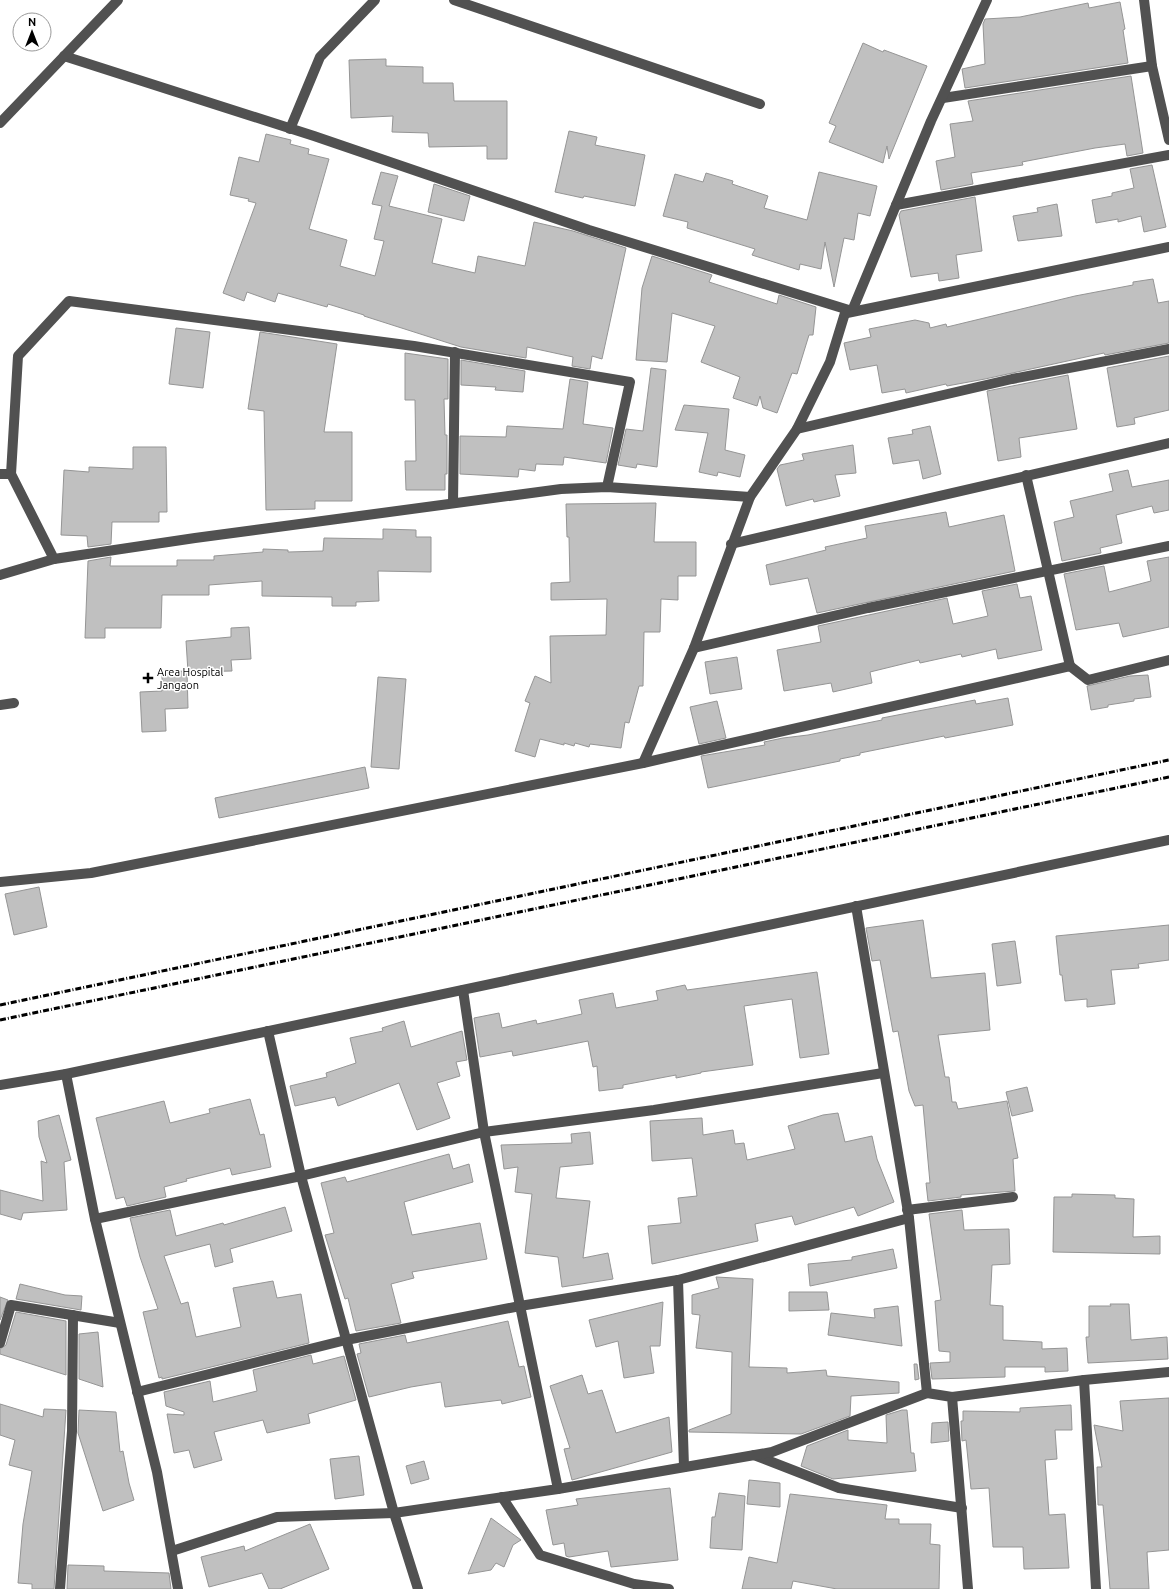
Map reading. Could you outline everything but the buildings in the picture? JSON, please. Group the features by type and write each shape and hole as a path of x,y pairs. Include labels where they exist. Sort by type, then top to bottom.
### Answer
{"street":[{"path":"0,123 118,0"},
{"path":"290,129 320,57 375,0"},
{"path":"454,0 760,104"},
{"path":"643,763 694,648 731,544 750,497 797,429 830,362 848,312 987,0"},
{"path":"1144,0 1152,66 1169,140"},
{"path":"64,56 290,129 589,230 848,312 1169,247"},
{"path":"943,98 1152,66"},
{"path":"896,205 1169,155"},
{"path":"54,559 11,474 18,356 70,301 455,352 630,382 607,487"},
{"path":"797,429 1012,379 1169,349"},
{"path":"453,503 455,352"},
{"path":"731,544 1169,443"},
{"path":"0,474 11,474"},
{"path":"1026,475 1070,666 1088,680 1169,660"},
{"path":"0,575 54,559 203,536 561,489 607,487 750,497"},
{"path":"694,648 868,608 1169,546"},
{"path":"0,882 91,872 643,763 1070,666"},
{"path":"0,705 14,703"},
{"path":"0,1085 66,1074 1169,840"},
{"path":"856,906 908,1214 927,1393"},
{"path":"463,990 484,1132 558,1489"},
{"path":"268,1031 301,1176 394,1513 418,1589"},
{"path":"95,1219 301,1176 484,1132 654,1110 883,1073"},
{"path":"66,1074 95,1219 157,1472 178,1589"},
{"path":"138,1392 346,1340 520,1306 678,1280 908,1214 1013,1197"},
{"path":"678,1280 684,1467"},
{"path":"0,1343 11,1305 120,1323"},
{"path":"60,1589 72,1431 73,1315"},
{"path":"172,1551 277,1517 394,1513 558,1489 772,1452 927,1393 952,1397 1084,1380 1169,1372"},
{"path":"1084,1380 1096,1589"},
{"path":"952,1397 968,1589"},
{"path":"754,1455 839,1488 962,1508"},
{"path":"502,1497 540,1555 634,1584 669,1589"}],"railway":[{"path":"0,1005 1169,760"},
{"path":"0,1020 1169,777"}],"place":[{"name":"Area Hospital Jangaon","path":"148,678"}]}
